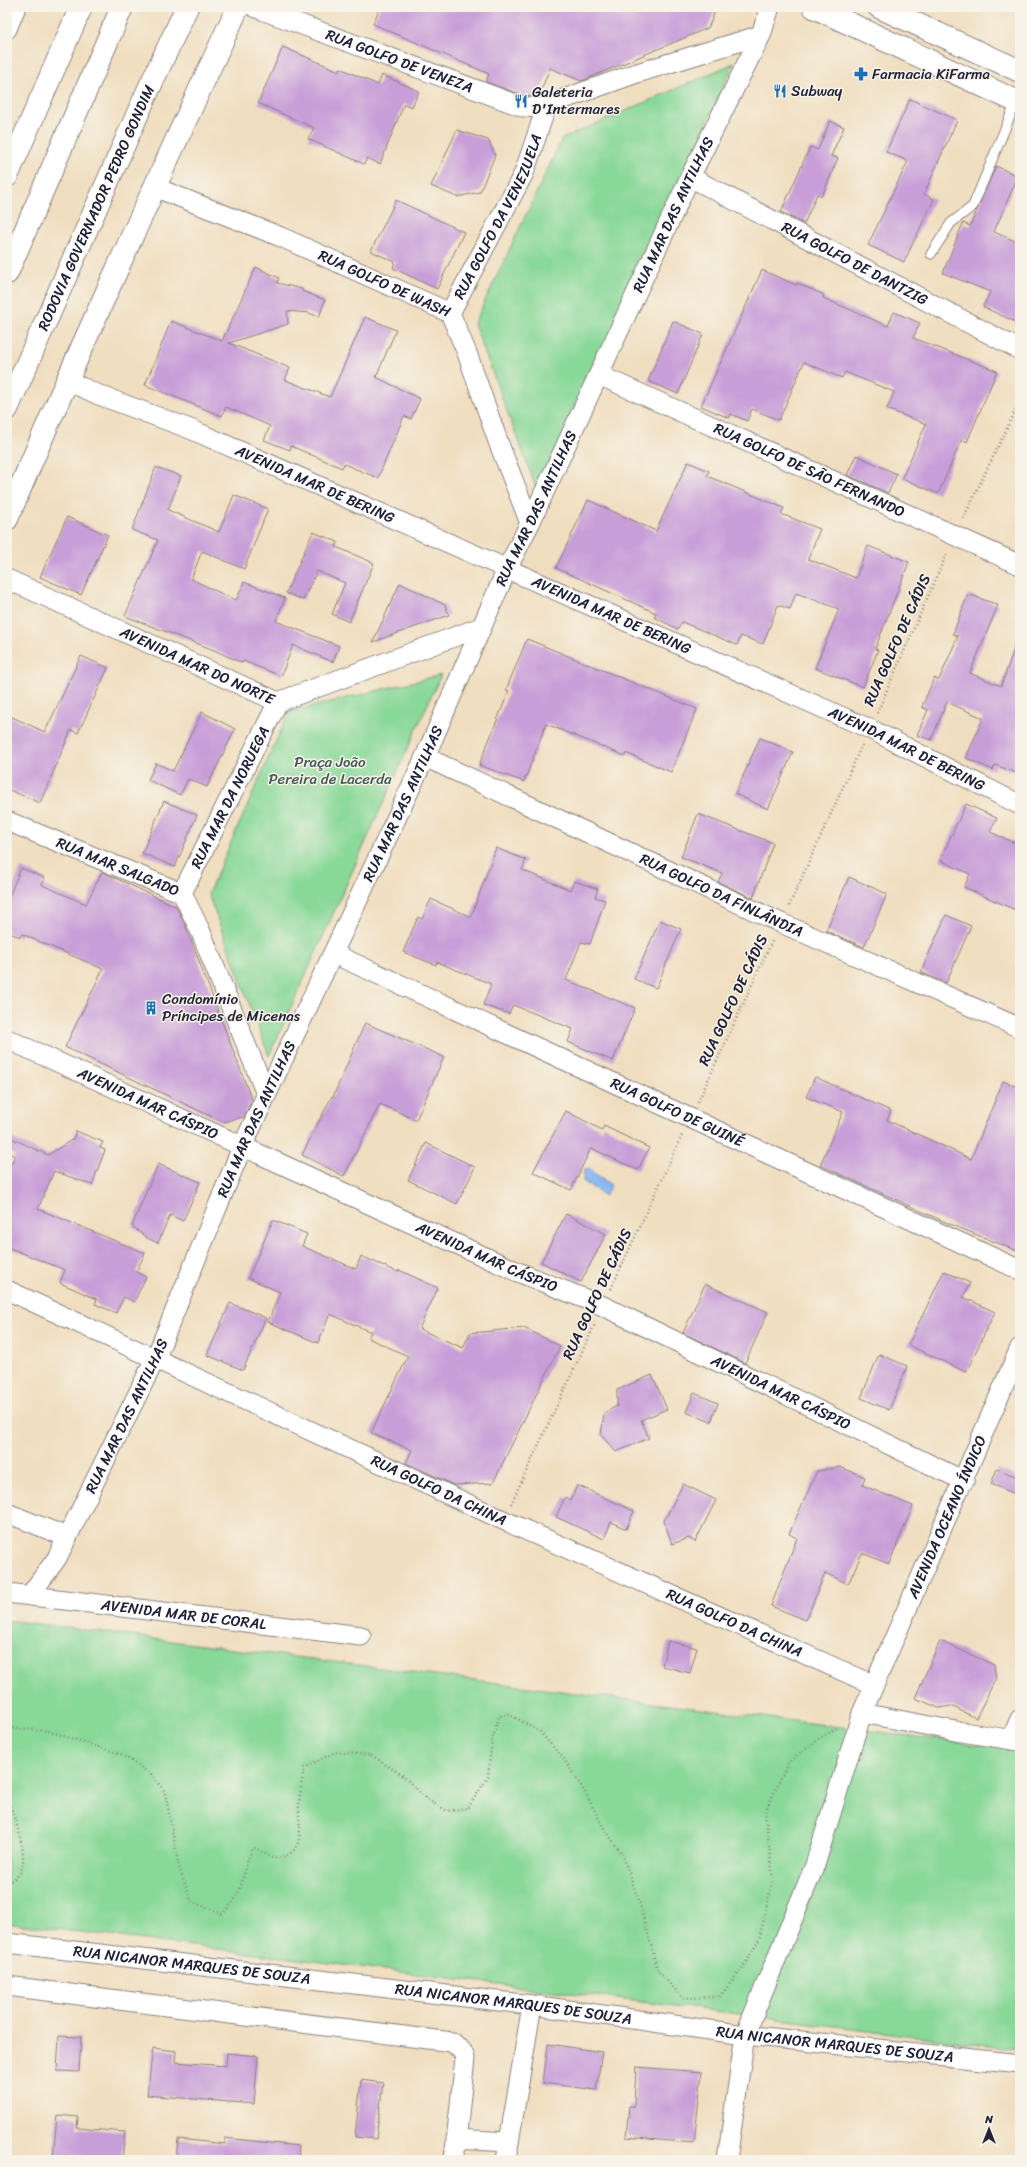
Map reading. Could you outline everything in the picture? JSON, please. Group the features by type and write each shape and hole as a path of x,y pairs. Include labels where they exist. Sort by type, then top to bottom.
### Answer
{"main road":[{"path":"7,176 81,7"},
{"path":"7,273 122,7"},
{"name":"RODOVIA GOVERNADOR PEDRO GONDIM","path":"7,409 146,95 188,7"},
{"path":"7,520 66,380 238,7"},
{"path":"814,7 1018,103"},
{"path":"879,7 1020,72"}],"street":[{"path":"7,29 16,7"},
{"name":"RUA GOLFO DE VENEZA","path":"254,7 523,107 546,108"},
{"name":"RUA MAR DAS ANTILHAS","path":"30,1595 48,1573 67,1538 156,1358 242,1147 266,1094 334,954 425,757 507,569 530,523 690,177 761,36 770,7"},
{"path":"546,108 547,105 634,74 761,36 780,7"},
{"name":"RUA GOLFO DA VENEZUELA","path":"450,313 524,173 546,108"},
{"name":"RUA GOLFO DE DANTZIG","path":"690,177 1020,350"},
{"name":"RUA GOLFO DE WASH","path":"154,188 281,237 450,313 467,353 499,444 530,523"},
{"name":"RUA GOLFO DE SÃO FERNANDO","path":"599,375 1020,565"},
{"name":"AVENIDA MAR DE BERING","path":"66,380 99,395 190,429 870,729 1020,805"},
{"name":"AVENIDA MAR DO NORTE","path":"7,579 278,702 481,627"},
{"name":"RUA MAR DA NORUEGA","path":"182,893 278,702"},
{"name":"RUA GOLFO DA FINLÂNDIA","path":"425,757 781,923 1020,1028"},
{"name":"RUA MAR SALGADO","path":"7,822 182,893 200,930 266,1094"},
{"name":"RUA GOLFO DE GUINÉ","path":"334,954 690,1120 1020,1270"},
{"name":"AVENIDA MAR CÁSPIO","path":"7,1039 518,1272 603,1306 964,1481"},
{"name":"RUA GOLFO DA CHINA","path":"7,1290 503,1520 874,1685"},
{"name":"AVENIDA OCEANO ÍNDICO","path":"727,2160 746,2034 815,1864 862,1713 964,1481 1020,1348"},
{"path":"7,1513 67,1538"},
{"name":"AVENIDA MAR DE CORAL","path":"7,1593 361,1636"},
{"path":"862,1713 1015,1741 1020,1719"},
{"name":"RUA NICANOR MARQUES DE SOUZA","path":"7,1943 532,2005 746,2034 1020,2064"},
{"path":"7,1986 452,2042 462,2051 465,2058 454,2160"},
{"path":"456,2139 508,2151 532,2005"}],"lane":[{"path":"931,254 951,223 973,206 1018,103"}],"path":[{"name":"RUA GOLFO DE CÁDIS","path":"503,1520 690,1120 870,729 954,536 1020,401"},
{"path":"7,1733 11,1728 48,1731 121,1754 151,1774 165,1792 179,1867 191,1901 222,1914 233,1904 240,1892 246,1861 253,1848 260,1849 266,1855 276,1859 286,1856 296,1849 299,1841 299,1804 304,1768 335,1752 371,1755 402,1775 428,1800 447,1811 468,1808 488,1777 492,1741 499,1716 509,1714 540,1732 564,1759 585,1792 602,1825 624,1856 639,1901 658,1971 683,1998 719,1997 742,1969 759,1940 773,1878 765,1812 788,1763 820,1738 862,1713"},
{"path":"7,1799 17,1823 23,1860 20,1873 7,1884"}],"green space":[{"path":"734,63 538,493 474,324 562,139"},
{"name":"Praça João Pereira de Lacerda","path":"441,675 269,1056 208,894 289,712"},
{"path":"7,1620 1020,1750 1020,2049 7,1923"}],"water":[{"path":"591,1169 595,1175 611,1185 605,1196 583,1181 584,1170"}],"building":[{"path":"380,7 717,7 708,28 584,80 581,81 550,68 538,97 525,96 486,82 489,74 373,24"},
{"path":"283,47 339,71 340,68 378,85 382,75 419,91 412,107 404,104 380,164 367,158 364,164 308,139 314,128 258,103"},
{"path":"910,99 957,120 924,194 934,199 904,262 868,245 908,161 886,152"},
{"path":"830,121 844,127 831,156 838,158 822,196 817,194 804,224 781,212 810,147 818,150"},
{"path":"457,130 488,140 495,155 480,192 457,197 431,186"},
{"path":"996,166 1018,176 994,232 1020,243 1020,324 983,307 990,292 943,273 963,223 970,226"},
{"path":"396,200 464,232 437,289 393,268 395,262 371,251"},
{"path":"256,267 279,278 277,283 302,289 302,291 325,300 319,317 309,313 287,311 288,324 229,343 290,368 285,380 330,397 365,317 396,330 376,377 420,399 411,419 404,416 378,478 344,464 342,468 291,446 290,450 264,440 270,426 226,407 222,416 145,385 171,321 222,341"},
{"path":"762,270 824,295 823,298 888,326 894,312 920,323 913,338 997,371 967,442 962,439 938,494 902,478 926,424 887,409 894,392 845,372 842,378 804,362 779,420 752,409 747,421 731,414 729,418 701,406"},
{"path":"673,321 703,334 678,394 648,381"},
{"path":"856,455 897,474 888,493 847,475"},
{"path":"688,462 709,471 707,476 784,508 781,514 820,529 808,559 856,578 868,546 909,562 875,649 878,650 863,687 815,668 839,609 796,593 790,609 778,605 763,644 741,636 737,645 682,622 678,629 654,617 656,613 556,568 588,500 656,531"},
{"path":"156,467 181,476 168,510 219,532 234,495 268,509 244,569 202,551 191,579 235,600 237,599 244,582 285,598 276,621 339,646 333,662 293,645 281,676 243,661 242,663 214,650 125,616 158,540 132,530"},
{"path":"67,517 108,535 81,595 40,577"},
{"path":"313,532 338,542 336,547 374,563 349,622 332,614 345,583 317,571 303,600 286,593"},
{"path":"400,583 445,605 449,615 373,642"},
{"path":"968,594 998,605 970,673 1001,686 1018,638 1020,638 1020,774 995,765 993,770 966,758 983,718 947,702 931,740 917,735 928,710 922,707 934,678 939,680 958,636 953,634"},
{"path":"527,639 697,709 671,772 626,753 625,756 546,724 524,782 479,765 509,691 506,690"},
{"path":"81,656 108,668 78,733 71,730 40,803 7,789 7,728 12,717 45,732"},
{"path":"202,712 235,729 207,787 188,779 180,795 148,780 156,763 173,771"},
{"path":"760,738 793,752 768,809 735,794"},
{"path":"164,801 197,815 175,867 142,853"},
{"path":"966,804 997,818 990,832 1020,845 1020,912 964,887 970,874 940,860"},
{"path":"698,814 773,843 753,898 718,882 722,873 681,857"},
{"path":"496,848 526,860 522,870 570,890 574,881 598,889 595,897 605,900 590,944 581,942 566,980 635,1008 613,1061 568,1042 573,1029 513,1005 509,1014 483,1005 491,984 437,962 436,965 403,952 418,917 422,919 431,899 471,917"},
{"name":"Condomínio Príncipes de Micenas","path":"21,868 45,878 42,885 86,904 102,872 176,906 186,927 252,1100 244,1117 223,1122 65,1047 103,969 22,934 20,937 7,932 7,901"},
{"path":"849,877 887,894 864,947 826,931"},
{"path":"946,915 971,926 946,983 921,972"},
{"path":"660,920 681,929 656,988 634,979"},
{"path":"365,1023 444,1057 416,1120 380,1104 344,1176 302,1155 332,1096 333,1097"},
{"path":"815,1077 891,1111 887,1120 971,1159 1003,1081 1020,1088 1020,1252 945,1222 820,1165 843,1112 806,1097"},
{"path":"566,1111 602,1130 604,1126 649,1148 638,1170 591,1148 571,1190 533,1172"},
{"path":"76,1131 103,1142 100,1148 105,1150 92,1185 54,1171 38,1209 145,1253 136,1272 146,1277 134,1302 124,1297 116,1313 95,1304 97,1299 60,1283 65,1270 7,1247 7,1173 15,1156 7,1152 7,1146 11,1138 48,1155 73,1139"},
{"path":"426,1143 475,1167 457,1204 408,1180"},
{"path":"158,1164 200,1182 183,1221 170,1215 158,1243 147,1238 132,1226"},
{"path":"566,1214 606,1234 581,1282 541,1262"},
{"path":"273,1220 307,1234 302,1246 356,1269 361,1256 398,1272 399,1270 438,1288 419,1329 463,1348 470,1333 524,1328 560,1346 493,1483 454,1485 406,1463 412,1450 371,1433 408,1356 368,1338 371,1332 330,1314 318,1343 268,1322 280,1292 248,1278"},
{"path":"944,1271 970,1283 963,1297 995,1312 966,1372 908,1345"},
{"path":"705,1284 768,1312 745,1363 683,1333"},
{"path":"230,1303 266,1318 243,1370 207,1355"},
{"path":"879,1354 907,1366 889,1410 861,1398"},
{"path":"652,1375 667,1409 641,1420 649,1438 616,1452 601,1435 604,1413 617,1406 617,1390"},
{"path":"694,1393 718,1403 711,1422 686,1412"},
{"path":"840,1467 865,1477 862,1485 913,1506 889,1564 862,1553 848,1584 825,1573 806,1620 771,1606 797,1538 789,1534 817,1471"},
{"path":"997,1469 1020,1478 1020,1496 991,1484"},
{"path":"683,1484 716,1500 695,1542 689,1538 672,1544 664,1521"},
{"path":"577,1485 634,1511 626,1529 611,1522 604,1539 556,1517 565,1497 571,1500"},
{"path":"668,1641 697,1648 690,1673 662,1666"},
{"path":"940,1641 994,1665 996,1678 976,1718 951,1706 939,1708 915,1698"},
{"path":"59,2036 81,2037 79,2072 57,2071"},
{"path":"548,2044 602,2052 596,2090 543,2083"},
{"path":"153,2048 176,2051 175,2062 226,2066 227,2053 258,2056 254,2104 147,2095"},
{"path":"636,2067 702,2072 694,2143 626,2137 629,2106 634,2106"},
{"path":"361,2080 383,2083 376,2139 355,2137"},
{"path":"57,2115 78,2117 77,2128 125,2132 122,2160 53,2160"},
{"path":"225,2138 299,2146 298,2160 176,2160 178,2139 225,2144"}],"place":[{"name":"Farmacia KiFarma","path":"861,74"},
{"name":"Subway","path":"780,91"},
{"name":"Galeteria D'Intermares","path":"521,101"},
{"name":"Condomínio Príncipes de Micenas","path":"151,1008"}]}
